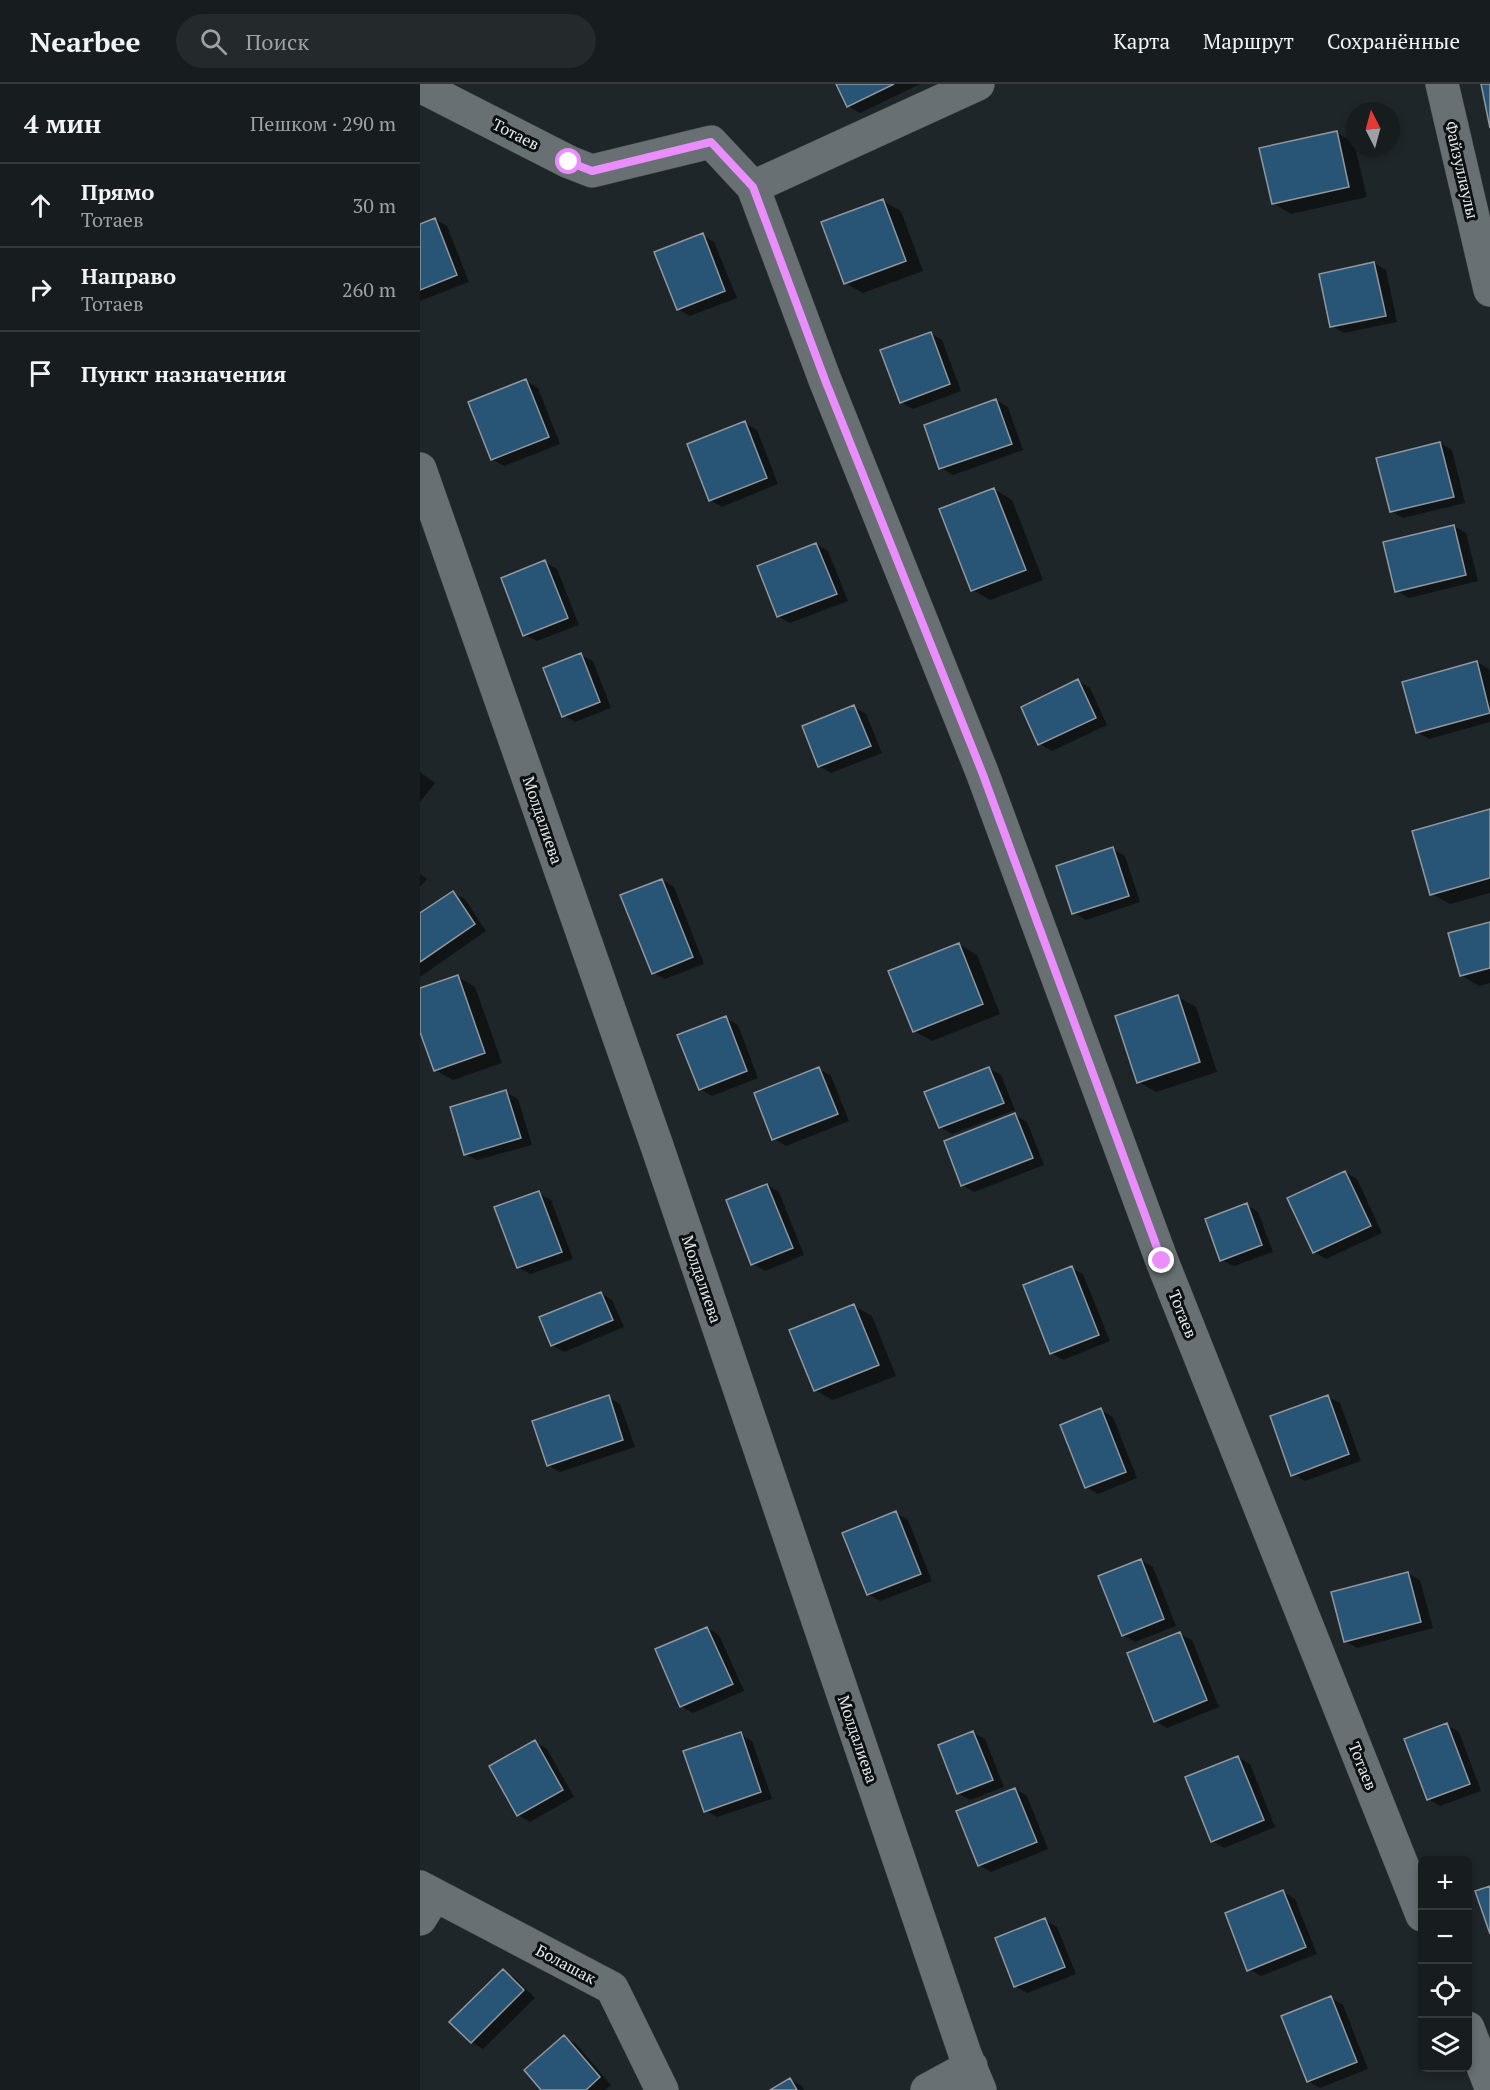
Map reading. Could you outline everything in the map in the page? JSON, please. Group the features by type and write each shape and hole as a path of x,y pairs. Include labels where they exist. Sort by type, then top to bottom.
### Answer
{"street":[{"path":"753,187 978,84"},
{"name":"Файзуллаулы","path":"1442,84 1490,290"},
{"name":"Тотаев","path":"420,86 569,162 592,171 711,142 753,187 825,380 982,772 1162,1261 1420,1910"},
{"name":"Молдалиева","path":"420,469 661,1157 961,2042 976,2078"},
{"name":"Болашак","path":"425,1900 612,1988 662,2090"},
{"path":"1472,2040 1490,2085"},
{"path":"927,2090 976,2078"}],"building":[{"path":"836,84 894,84 847,107"},
{"path":"1481,84 1490,84 1490,128"},
{"path":"1337,131 1349,187 1272,204 1259,148"},
{"path":"883,199 906,261 844,284 821,222"},
{"path":"435,218 457,275 420,290 420,224"},
{"path":"703,233 725,291 677,310 654,252"},
{"path":"1374,262 1386,316 1330,327 1319,274"},
{"path":"931,332 950,384 900,403 880,350"},
{"path":"526,379 549,437 491,460 468,402"},
{"path":"996,399 1012,444 939,469 924,425"},
{"path":"745,421 767,478 709,501 687,444"},
{"path":"1440,442 1454,497 1390,512 1376,458"},
{"path":"994,488 1026,570 971,591 939,509"},
{"path":"1454,525 1466,575 1395,592 1383,542"},
{"path":"816,543 837,594 777,617 757,566"},
{"path":"545,560 568,618 523,636 501,578"},
{"path":"581,653 600,702 562,717 543,668"},
{"path":"1477,661 1490,713 1416,733 1402,682"},
{"path":"1078,679 1096,718 1038,745 1021,707"},
{"path":"854,705 871,746 818,767 802,726"},
{"path":"1490,809 1490,878 1430,895 1412,831"},
{"path":"1113,847 1129,896 1072,914 1056,866"},
{"path":"662,879 693,957 652,974 620,895"},
{"path":"453,891 475,924 420,962 420,913"},
{"path":"1490,922 1490,968 1460,976 1448,933"},
{"path":"959,943 983,1004 913,1032 888,971"},
{"path":"458,975 485,1053 434,1071 420,1032 420,988"},
{"path":"1178,995 1200,1062 1137,1083 1115,1016"},
{"path":"726,1016 747,1071 699,1090 677,1035"},
{"path":"819,1067 838,1114 772,1140 754,1093"},
{"path":"989,1067 1004,1103 939,1128 924,1092"},
{"path":"506,1090 521,1138 464,1155 450,1107"},
{"path":"1015,1113 1033,1158 961,1186 944,1141"},
{"path":"1345,1171 1371,1226 1313,1253 1287,1198"},
{"path":"767,1184 793,1248 751,1265 726,1200"},
{"path":"539,1191 562,1252 517,1268 494,1207"},
{"path":"1247,1203 1262,1245 1220,1261 1205,1219"},
{"path":"1072,1266 1099,1335 1050,1354 1023,1285"},
{"path":"601,1292 613,1320 551,1346 539,1317"},
{"path":"854,1304 879,1365 814,1391 789,1330"},
{"path":"609,1395 623,1440 547,1466 532,1421"},
{"path":"1328,1395 1349,1454 1291,1476 1270,1416"},
{"path":"1101,1408 1126,1472 1085,1488 1060,1425"},
{"path":"896,1511 921,1574 867,1595 842,1533"},
{"path":"1141,1559 1164,1619 1122,1636 1098,1576"},
{"path":"1408,1572 1421,1622 1344,1642 1331,1592"},
{"path":"707,1627 733,1684 680,1707 655,1649"},
{"path":"1180,1632 1207,1700 1154,1722 1127,1653"},
{"path":"1447,1723 1470,1784 1427,1800 1404,1739"},
{"path":"973,1731 993,1780 957,1794 938,1745"},
{"path":"741,1732 761,1792 704,1812 683,1751"},
{"path":"535,1740 563,1790 517,1816 489,1766"},
{"path":"1238,1756 1264,1820 1211,1842 1185,1777"},
{"path":"1015,1788 1037,1842 978,1866 956,1811"},
{"path":"1490,1886 1490,1934 1475,1891"},
{"path":"1283,1890 1306,1947 1247,1971 1225,1913"},
{"path":"1045,1918 1065,1967 1014,1987 995,1938"},
{"path":"503,1969 524,1990 471,2043 449,2022"},
{"path":"1331,1996 1357,2062 1307,2082 1281,2016"},
{"path":"564,2035 600,2077 586,2090 541,2090 524,2070"},
{"path":"790,2078 797,2090 770,2090"}],"route":[{"path":"569,162 592,171 711,142 753,187 825,380 982,772 1162,1261"}]}
